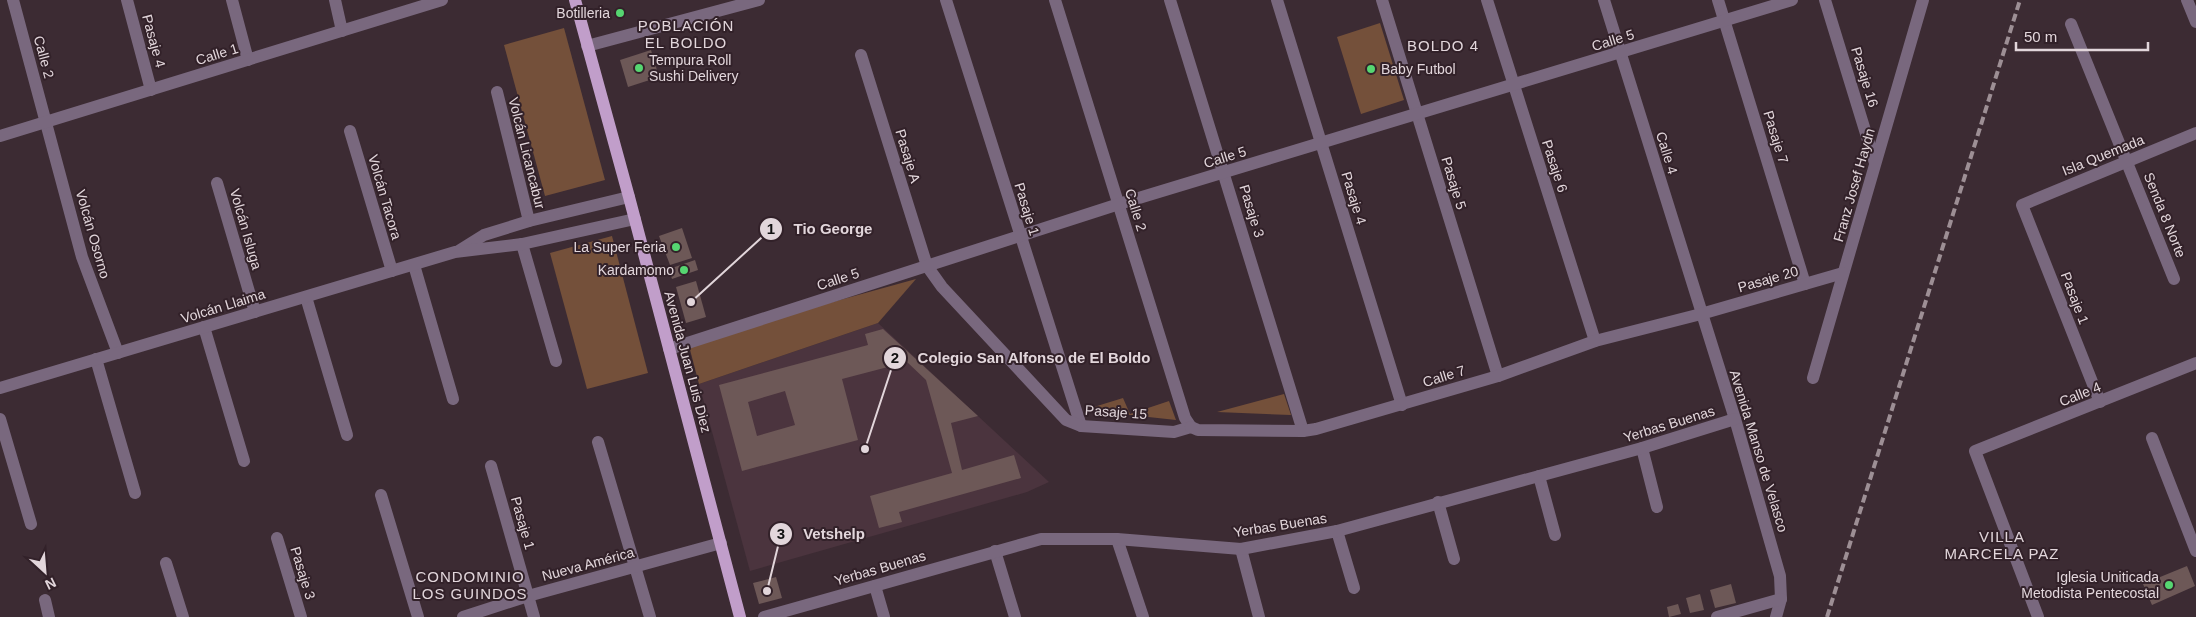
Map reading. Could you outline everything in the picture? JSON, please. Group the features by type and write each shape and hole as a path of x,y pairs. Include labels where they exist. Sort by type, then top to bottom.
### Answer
{"main road":[{"name":"Avenida Juan Luis Diez","path":"575,0 635,218 740,617"}],"street":[{"name":"Calle 2","path":"13,0 46,122"},
{"name":"Pasaje 4","path":"128,0 151,90"},
{"path":"232,0 248,60"},
{"path":"335,0 342,31"},
{"name":"Calle 1","path":"0,136 442,0"},
{"path":"587,46 759,0"},
{"name":"Pasaje 1","path":"946,0 1081,426"},
{"name":"Calle 2","path":"1056,0 1185,418 1191,427"},
{"name":"Pasaje 3","path":"1170,0 1304,431"},
{"name":"Pasaje 4","path":"1277,0 1402,405"},
{"name":"Pasaje 5","path":"1382,0 1498,376"},
{"name":"Pasaje 6","path":"1487,0 1596,341"},
{"name":"Calle 4","path":"1604,0 1701,314"},
{"name":"Pasaje 7","path":"1718,0 1805,284"},
{"name":"Calle 5","path":"669,349 1119,204 1620,54 1792,0"},
{"name":"Pasaje 16","path":"1825,0 1876,163"},
{"name":"Franz Josef Haydn","path":"1813,378 1923,0"},
{"path":"2187,0 2196,22"},
{"name":"Senda 8 Norte","path":"2071,24 2174,280"},
{"name":"Pasaje A","path":"861,55 927,266"},
{"name":"Volcán Licancabur","path":"497,92 529,221"},
{"name":"Volcán Osorno","path":"46,122 85,265 118,353"},
{"name":"Volcán Tacora","path":"350,131 392,271"},
{"name":"Isla Quemada","path":"2022,205 2196,133"},
{"name":"Volcán Isluga","path":"217,183 255,312"},
{"name":"Volcán Llaima","path":"455,252 484,235 529,221 629,197"},
{"name":"Pasaje 1","path":"2022,205 2100,402"},
{"name":"Volcán Llaima","path":"0,388 455,252 522,244 635,218"},
{"path":"522,244 556,361"},
{"path":"414,265 453,399"},
{"name":"Pasaje 15","path":"927,266 942,287 1066,420 1081,426 1174,432 1191,427"},
{"name":"Pasaje 20","path":"1701,314 1843,273"},
{"path":"306,297 347,435"},
{"name":"Calle 7","path":"1191,427 1198,430 1304,431 1316,429 1498,376 1596,341 1701,314"},
{"name":"Avenida Manso de Velasco","path":"1701,314 1735,419 1780,576 1782,599"},
{"path":"204,327 244,461"},
{"path":"96,359 135,493"},
{"name":"Calle 4","path":"2038,617 1975,451 2196,364"},
{"path":"0,419 31,524"},
{"name":"Yerbas Buenas","path":"764,617 1041,539 1117,539 1241,549 1337,531 1642,448 1735,419"},
{"path":"2152,438 2195,545"},
{"path":"598,442 650,617"},
{"path":"1642,448 1657,507"},
{"name":"Pasaje 1","path":"491,466 534,617"},
{"path":"1539,476 1555,534"},
{"path":"381,495 418,617"},
{"path":"1438,502 1454,559"},
{"path":"1337,531 1354,588"},
{"name":"Pasaje 3","path":"277,538 301,617"},
{"path":"1117,539 1143,617"},
{"name":"Nueva América","path":"463,617 528,596 721,543"},
{"path":"1241,549 1259,617"},
{"path":"995,551 1015,617"},
{"path":"166,563 183,617"},
{"path":"875,586 884,617"},
{"path":"1717,617 1782,599"},
{"path":"1776,617 1782,599"},
{"path":"45,600 49,617"}],"shaded area":[{"name":"Baby Futbol","path":"1380,23 1404,100 1361,114 1337,37"},
{"path":"564,28 605,180 545,196 504,45"},
{"path":"612,236 648,373 587,389 550,253"},
{"path":"916,279 878,323 699,384 688,342"},
{"path":"878,323 1049,482 1027,492 750,571 699,384"},
{"path":"1284,394 1291,415 1217,412"},
{"path":"1123,398 1130,414 1169,401 1176,420 1084,410"}],"building":[{"name":"Tempura Roll Sushi Delivery","path":"651,50 659,77 628,87 620,60"},
{"name":"La Super Feria","path":"682,228 692,258 670,265 659,236"},
{"name":"Kardamomo","path":"695,260 698,270 672,279 669,269"},
{"path":"696,281 706,317 686,323 676,287"},
{"path":"883,329 978,416 951,423 962,470 1014,455 1021,478 899,512 902,522 879,528 870,496 952,473 926,380 907,362 842,379 858,440 742,471 719,385 868,345 865,334","holes":["785,391 795,425 757,436 748,402"]},
{"name":"Iglesia Uniticada Metodista Pentecostal","path":"2187,566 2195,586 2152,605 2143,584"},
{"path":"776,577 782,598 759,604 753,583"},
{"path":"1731,584 1736,603 1715,608 1710,590"},
{"path":"1700,594 1704,610 1690,613 1686,598"},
{"path":"1678,604 1681,614 1669,617 1667,607"}],"railway":[{"path":"1827,617 2020,0"}],"place":[{"name":"Botilleria","path":"620,13"},
{"name":"Tempura Roll Sushi Delivery","path":"639,68"},
{"name":"Baby Futbol","path":"1371,69"},
{"name":"La Super Feria","path":"676,247"},
{"name":"Kardamomo","path":"684,270"},
{"name":"Tio George","path":"691,302"},
{"name":"Colegio San Alfonso de El Boldo","path":"865,449"},
{"name":"Iglesia Uniticada Metodista Pentecostal","path":"2169,585"},
{"name":"Vetshelp","path":"767,591"}],"district":[{"name":"POBLACIÓN EL BOLDO","path":"686,34"},
{"name":"BOLDO 4","path":"1443,45"},
{"name":"VILLA MARCELA PAZ","path":"2002,544"},
{"name":"CONDOMINIO LOS GUINDOS","path":"470,584"}]}
